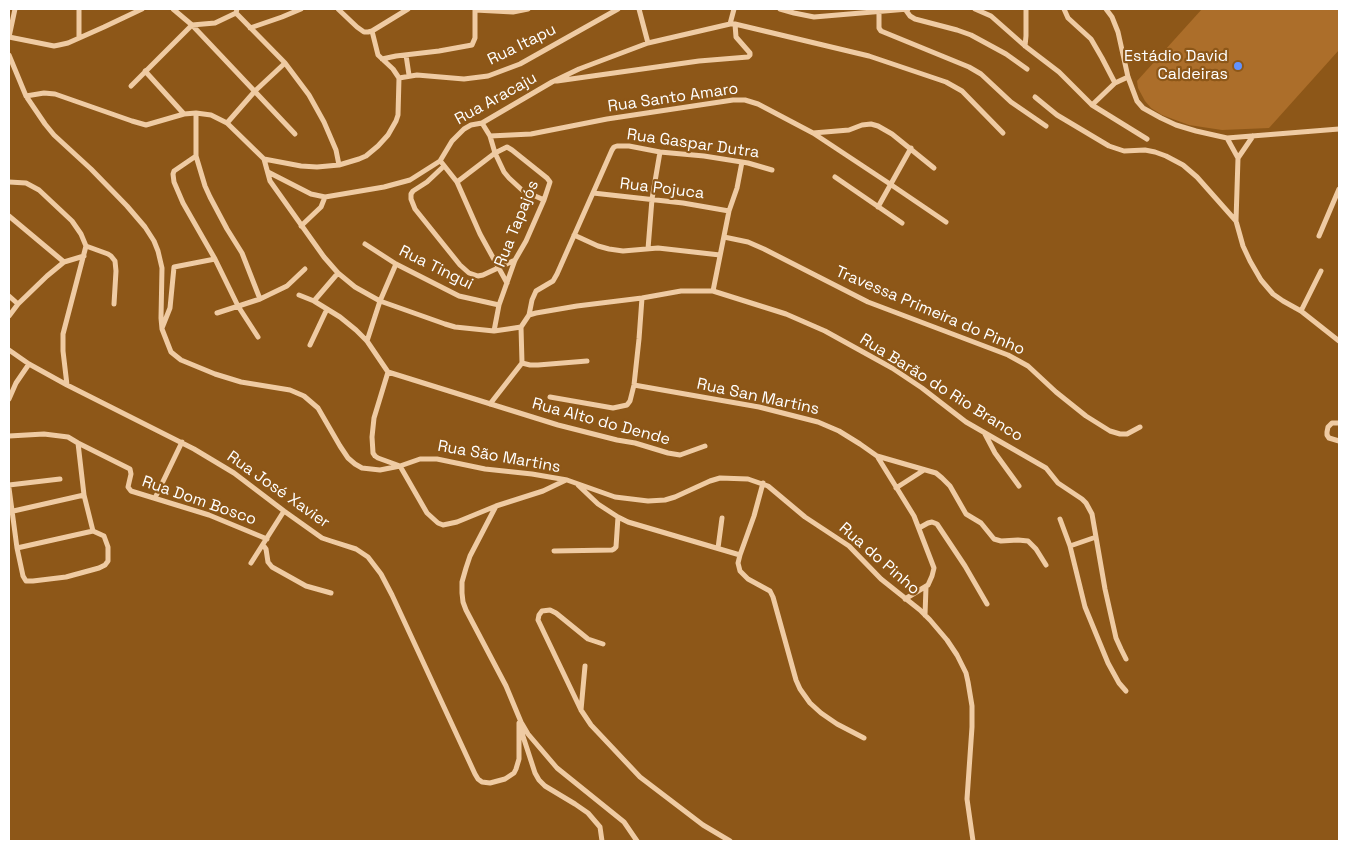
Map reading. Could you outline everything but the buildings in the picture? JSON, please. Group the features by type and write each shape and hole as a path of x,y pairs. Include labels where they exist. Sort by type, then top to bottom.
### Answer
{"street":[{"path":"15,9 9,37 54,46 68,43 132,11 142,9"},
{"path":"79,9 79,37"},
{"path":"173,9 192,25 295,134"},
{"path":"250,28 301,9"},
{"path":"338,9 362,31 366,32 372,31 408,9"},
{"path":"382,59 471,46 475,42 475,9 513,12 528,9"},
{"name":"Rua Itapu","path":"399,78 409,75 464,79 488,76 520,64 618,9"},
{"path":"639,9 648,43"},
{"path":"552,82 748,57 750,52 736,36 733,24 734,9"},
{"path":"780,9 794,14 814,17 906,9 910,16 915,19 971,34 1006,54 1027,69"},
{"path":"975,9 991,16 1025,46 1059,72 1092,105 1147,139"},
{"path":"989,9 991,16"},
{"path":"1025,46 1026,9"},
{"path":"1064,9 1068,18 1091,39 1114,83"},
{"path":"1106,9 1112,17 1118,32 1134,96 1143,108 1176,125 1196,132 1226,138 1339,129"},
{"path":"131,86 192,25 215,22 237,11 250,28 285,63 309,95 324,122 336,150 339,165"},
{"path":"879,11 879,28 881,31 969,67 981,74 1011,102 1046,126"},
{"path":"733,24 870,56 946,82 962,91 1003,133"},
{"name":"Rua Aracaju","path":"268,172 311,194 325,197 384,187 410,180 442,163 457,135 471,125 482,123 552,82 579,69 648,43 733,24"},
{"path":"264,159 310,167 339,165 366,156 388,135 398,114 399,78 377,52 372,31"},
{"name":"Rua São Martins","path":"9,55 26,96 45,124 127,206 154,241 162,268 162,329 171,352 176,356 190,364 241,382 283,388 304,396 318,408 344,452 362,468 380,470 420,459 437,458 492,470 566,480"},
{"path":"406,55 409,75"},
{"path":"227,123 285,63"},
{"path":"145,71 184,114"},
{"path":"1092,105 1114,83 1128,76"},
{"path":"26,96 44,93 55,94 146,125 184,114 211,115 227,123 264,159 270,181 301,226 338,273 355,287 380,301 455,327 494,330 521,327"},
{"path":"1035,98 1057,116 1109,146 1124,151 1145,150 1155,152 1183,165 1197,177 1236,221"},
{"name":"Rua Santo Amaro","path":"490,136 531,134 584,123 740,100 758,104 812,133 946,222"},
{"path":"196,113 196,156 210,197 242,253 260,299"},
{"path":"482,123 490,136 495,153 504,172 522,190 544,200"},
{"path":"812,133 849,130 871,124 878,126 911,148 934,168"},
{"path":"1253,136 1238,158 1236,221 1243,246 1261,280 1273,294 1302,311 1339,341"},
{"path":"1226,138 1238,158"},
{"name":"Rua Gaspar Dutra","path":"593,193 612,150 614,147 621,146 742,162 772,170"},
{"name":"Rua Tapajós","path":"494,330 499,305 507,283 544,200 550,182 509,148 506,147 495,153"},
{"path":"878,207 911,148"},
{"path":"648,250 652,199 660,152"},
{"path":"457,182 495,153"},
{"path":"196,156 174,171 173,178 183,203 215,259 238,306 258,337"},
{"path":"713,291 729,211 737,188 742,162"},
{"path":"507,283 498,268 480,234 457,182 442,163 427,182 411,194 415,208 460,265 469,273 478,276 498,268 516,260"},
{"path":"835,176 902,223"},
{"path":"9,182 26,183 39,190 72,221 81,234 86,246 63,334 67,385"},
{"path":"1319,236 1339,189"},
{"path":"490,404 522,363 521,327 529,315 536,292 553,281 593,193"},
{"name":"Rua Pojuca","path":"593,193 652,199 729,211"},
{"path":"301,226 321,208 325,197"},
{"path":"9,216 64,262"},
{"path":"574,236 598,246 623,251 658,248 720,255"},
{"name":"Travessa Primeira do Pinho","path":"724,237 748,242 876,305 1008,355 1028,366 1086,416 1110,431 1127,434 1140,427"},
{"name":"Rua Tingui","path":"365,244 396,264 459,296 499,305"},
{"path":"86,246 112,256 115,261 114,304"},
{"path":"9,316 18,304 64,262 84,256"},
{"path":"162,329 170,308 174,267 215,259"},
{"path":"367,341 380,301 396,264"},
{"path":"217,313 260,299 287,286 305,270"},
{"path":"1302,311 1321,271"},
{"path":"314,301 338,273"},
{"name":"Rua Barão do Rio Branco","path":"529,315 681,291 713,291 786,314 825,331 892,368 922,388 958,417 1046,468 1058,483 1082,499 1092,514 1116,638 1126,659"},
{"path":"300,295 314,301 351,325 367,341 388,372 372,429 372,449 378,458 400,466"},
{"path":"9,296 18,304"},
{"path":"550,398 613,408 627,405 630,401 634,385 642,298"},
{"path":"310,345 327,309"},
{"name":"Rua José Xavier","path":"9,350 29,364 67,385 182,442 234,473 322,538 356,549 368,557 381,574 396,603 474,774 482,782 490,783 505,779 514,773 518,759 519,723"},
{"path":"522,363 538,366 587,361"},
{"path":"9,399 16,383 29,364"},
{"name":"Rua Alto do Dende","path":"388,372 558,425 635,443 668,453 680,455 705,446"},
{"name":"Rua San Martins","path":"634,385 759,407 818,422 839,431 877,456 914,516 934,568 926,587 926,615"},
{"path":"1339,422 1328,427 1327,432 1330,438 1339,440"},
{"path":"985,434 995,453 1020,486"},
{"path":"9,436 59,435 68,437 78,443 84,494 92,528 104,536 108,547 108,561 99,568 66,577 33,582 26,581 23,576 11,512 9,487 60,479"},
{"path":"155,498 182,442"},
{"name":"Rua Dom Bosco","path":"78,443 130,469 131,474 128,484 131,491 209,515 266,539"},
{"path":"877,456 936,474 954,492 966,514 981,523 994,539 1028,541 1036,549 1046,565"},
{"name":"Rua São Martins","path":"400,466 427,513 443,525 450,525 566,480"},
{"path":"896,488 924,470"},
{"name":"Rua do Pinho","path":"566,480 615,497 648,501 665,500 675,497 720,478 738,478 763,483 778,492 805,516 848,546 881,579 926,615 957,655 966,673 968,682 972,706 972,727 967,799 974,841"},
{"path":"576,482 598,504 628,522 740,555"},
{"path":"763,483 740,555 738,563 740,571 748,579 770,591 796,680 810,703 821,714 864,738"},
{"path":"11,512 84,494"},
{"path":"496,506 470,556 462,582 462,602 506,686 518,716 528,734 551,763 618,816 637,841"},
{"path":"251,562 284,511"},
{"path":"554,552 614,549 616,546 618,517"},
{"path":"718,548 722,518"},
{"path":"1060,519 1070,546 1085,607 1108,663 1126,691"},
{"path":"919,528 932,522 937,524 968,570 987,604"},
{"path":"18,548 92,528"},
{"path":"1070,546 1096,537"},
{"path":"263,544 267,552 268,562 272,567 306,586 331,593"},
{"path":"905,600 926,587"},
{"path":"603,644 588,638 550,610 542,611 539,615 538,620 581,710 591,725 640,777 703,825 730,841"},
{"path":"581,710 585,666"},
{"path":"518,716 539,780 545,786 588,813 600,827 602,841"}],"shaded area":[{"name":"Estádio David Caldeiras","path":"1202,9 1339,9 1339,50 1269,128 1222,130 1189,125 1162,115 1151,108 1138,88 1137,81"}],"place":[{"name":"Estádio David Caldeiras","path":"1238,66"}]}
